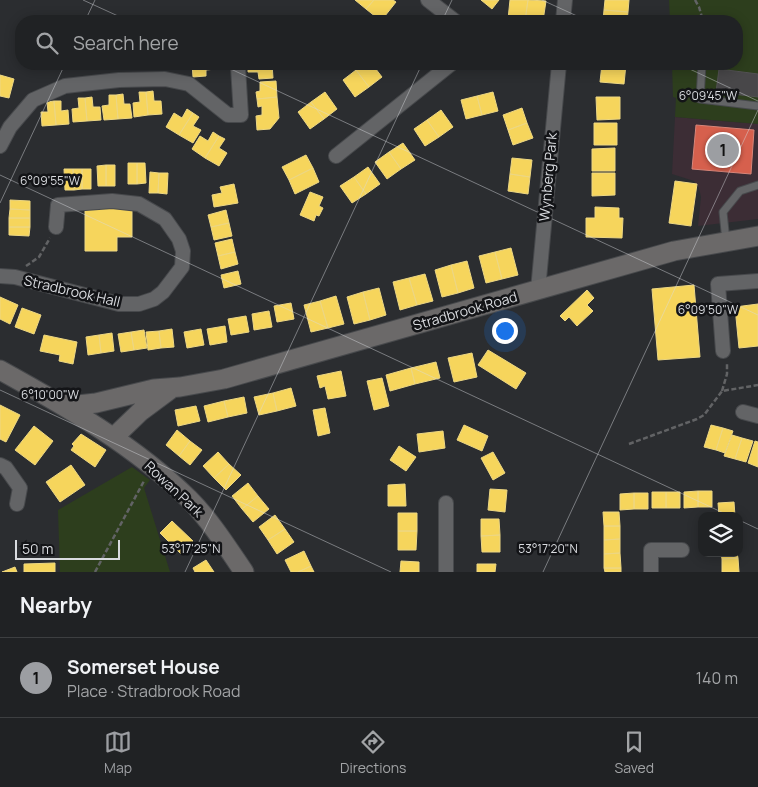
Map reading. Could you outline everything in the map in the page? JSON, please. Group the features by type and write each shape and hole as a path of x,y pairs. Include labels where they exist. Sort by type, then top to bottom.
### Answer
{"main road":[{"name":"Stradbrook Road","path":"59,403 78,405 96,403 154,389 173,388 224,379 674,251 758,236"},
{"name":"Stradbrook Road","path":"0,370 59,403 114,438 140,411 173,388"},
{"name":"Rowan Park","path":"114,438 152,467 189,500 222,539 244,572"}],"street":[{"path":"428,0 447,15"},
{"path":"563,15 564,0"},
{"path":"0,146 10,127 32,100 65,86 119,80 165,79 189,84 228,115 241,115 238,70"},
{"path":"336,156 443,70"},
{"name":"Wynberg Park","path":"538,290 558,70"},
{"name":"Stradbrook Hall","path":"0,276 15,277 119,304 139,304 154,299 163,292 182,267 183,251 179,238 165,219 139,204 112,201 58,205 56,227"},
{"path":"723,351 718,284 758,281"},
{"path":"743,412 758,416"},
{"path":"0,465 6,468 20,488 17,504"},
{"path":"446,503 446,572"},
{"path":"651,572 651,550 682,550"}],"lane":[{"path":"702,70 700,99 758,106"},
{"path":"726,242 723,212 740,192 758,185"}],"path":[{"path":"695,0 701,15"},
{"path":"699,7 700,0"},
{"path":"17,266 26,266 39,257 56,227"},
{"path":"629,444 697,419 708,410 722,391 727,374 727,360 723,351"},
{"path":"722,391 758,385"},
{"path":"95,572 152,467"}],"shaded area":[{"path":"675,117 758,124 758,219 698,226 701,197 699,188 694,181 672,174"}],"green space":[{"path":"669,0 758,0 758,124 675,117 676,98 673,97 672,70 743,70 743,15 670,15"},
{"path":"132,467 150,480 144,488 170,572 60,572 58,510"}],"building: Homes":[{"path":"355,0 374,0 366,9"},
{"path":"374,0 393,0 396,2 386,15 374,15 366,9"},
{"path":"481,0 499,0 492,9"},
{"path":"510,0 528,0 526,15 508,15"},
{"path":"528,0 546,1 544,15 526,15"},
{"path":"605,0 629,0 628,12 604,10"},
{"path":"604,10 628,12 628,15 604,15"},
{"path":"192,70 206,70 206,76 193,77"},
{"path":"248,70 272,70 273,78 259,79 258,72 248,72"},
{"path":"356,70 377,70 382,77 369,87"},
{"path":"356,70 369,87 355,97 343,80"},
{"path":"601,70 625,70 624,84 600,82"},
{"path":"0,75 14,79 9,98 0,96"},
{"path":"276,81 277,97 257,99 256,92 260,91 260,82"},
{"path":"153,91 154,101 161,101 162,114 148,115 146,92"},
{"path":"139,92 146,92 148,115 134,117 133,103 140,102"},
{"path":"325,92 337,109 324,119 311,102"},
{"path":"493,92 498,111 482,115 477,96"},
{"path":"123,94 124,104 130,104 132,118 118,119 116,95"},
{"path":"109,95 116,95 118,119 104,120 102,106 109,105"},
{"path":"477,96 482,115 466,119 461,100"},
{"path":"92,97 93,107 100,107 101,120 87,121 85,98"},
{"path":"277,97 279,118 270,129 257,130 256,116 262,115 262,106 258,107 257,99"},
{"path":"596,97 620,97 620,119 597,120"},
{"path":"78,98 85,98 87,121 73,122 72,109 79,108"},
{"path":"54,101 61,101 61,111 68,110 69,124 56,125"},
{"path":"54,101 56,125 42,126 41,112 48,112 47,102"},
{"path":"311,102 324,119 310,129 298,112"},
{"path":"522,108 527,123 508,130 503,115"},
{"path":"187,109 193,113 179,135 166,127 174,113 182,118"},
{"path":"441,110 453,127 439,137 427,120"},
{"path":"193,113 199,117 193,126 201,130 193,143 179,135"},
{"path":"427,120 439,137 425,146 414,129"},
{"path":"527,123 533,138 513,145 508,130"},
{"path":"594,123 617,123 617,145 594,145"},
{"path":"213,132 219,136 205,158 192,149 200,136 208,141"},
{"path":"219,136 225,139 219,148 227,153 219,166 205,158"},
{"path":"403,143 415,160 401,169 389,152"},
{"path":"615,148 615,171 592,171 592,149"},
{"path":"389,152 401,169 387,179 375,162"},
{"path":"306,155 313,168 289,180 282,167"},
{"path":"512,158 532,160 530,177 510,174"},
{"path":"128,163 137,163 137,184 128,184"},
{"path":"137,163 145,163 146,183 137,184"},
{"path":"106,165 115,165 115,186 106,186"},
{"path":"106,165 106,186 98,186 97,166"},
{"path":"368,167 380,184 366,194 354,177"},
{"path":"313,168 319,182 295,194 289,180"},
{"path":"64,169 73,169 74,190 65,190"},
{"path":"73,169 82,169 82,189 74,190"},
{"path":"82,169 91,169 91,189 82,189"},
{"path":"150,172 159,173 158,193 149,193"},
{"path":"159,173 168,173 167,194 158,193"},
{"path":"592,173 615,173 615,195 592,196"},
{"path":"510,174 530,177 528,194 508,191"},
{"path":"354,177 366,194 352,203 340,186"},
{"path":"675,181 697,184 691,226 669,223"},
{"path":"234,184 238,203 214,207 212,195 222,193 220,187"},
{"path":"310,192 323,197 319,206 323,208 319,216 316,215 314,221 300,215"},
{"path":"10,200 30,201 30,210 10,209"},
{"path":"595,207 619,208 619,218 623,218 622,238 586,237 586,218 595,218"},
{"path":"85,208 132,208 132,237 117,237 117,251 85,251"},
{"path":"10,209 30,210 30,218 9,218"},
{"path":"226,210 229,223 211,227 208,215"},
{"path":"9,218 30,218 30,227 9,227"},
{"path":"229,223 232,236 214,240 211,227"},
{"path":"9,227 30,227 29,236 9,235"},
{"path":"232,239 235,252 218,256 215,243"},
{"path":"511,248 518,275 502,279 495,252"},
{"path":"235,252 238,264 221,269 218,256"},
{"path":"495,252 502,279 486,283 479,256"},
{"path":"467,261 474,288 458,293 451,265"},
{"path":"451,265 458,293 442,297 435,270"},
{"path":"238,271 241,284 224,288 221,275"},
{"path":"425,274 433,301 417,305 409,278"},
{"path":"409,278 417,305 400,310 393,282"},
{"path":"694,285 700,357 658,360 652,289"},
{"path":"379,288 386,315 370,320 363,292"},
{"path":"587,290 594,298 587,305 593,311 577,326 569,317 565,321 560,316"},
{"path":"363,292 370,320 354,324 347,297"},
{"path":"336,296 344,324 328,328 320,301"},
{"path":"0,297 18,305 10,324 0,319"},
{"path":"320,301 328,328 311,332 304,305"},
{"path":"291,303 294,319 277,322 274,306"},
{"path":"758,304 758,346 739,348 735,307"},
{"path":"22,308 41,315 34,334 15,327"},
{"path":"269,311 272,327 254,330 252,314"},
{"path":"246,316 249,332 231,335 228,319"},
{"path":"225,326 227,342 210,345 207,329"},
{"path":"172,329 174,347 161,348 159,331"},
{"path":"201,329 204,345 187,348 184,332"},
{"path":"144,330 147,348 134,350 131,332"},
{"path":"159,331 161,348 148,350 146,332"},
{"path":"131,332 134,350 121,352 118,334"},
{"path":"112,333 114,351 101,353 99,335"},
{"path":"44,335 77,342 73,364 59,361 60,355 40,351"},
{"path":"99,335 101,353 88,355 86,337"},
{"path":"488,350 526,373 516,389 478,365"},
{"path":"472,353 477,377 454,382 448,358"},
{"path":"436,362 440,378 415,384 411,368"},
{"path":"411,368 415,384 390,391 386,375"},
{"path":"341,371 346,396 328,399 325,386 320,388 317,376"},
{"path":"382,378 389,406 374,410 367,381"},
{"path":"291,388 296,406 277,411 273,393"},
{"path":"273,393 277,411 259,415 254,397"},
{"path":"244,397 247,413 228,417 224,401"},
{"path":"224,401 228,417 208,422 204,406"},
{"path":"0,405 20,415 6,442 0,439"},
{"path":"196,406 200,421 178,426 175,410"},
{"path":"325,408 330,433 318,436 313,410"},
{"path":"464,425 488,436 482,451 457,440"},
{"path":"711,425 723,428 716,450 704,447"},
{"path":"34,426 53,441 35,465 15,450"},
{"path":"723,428 733,431 725,453 716,450"},
{"path":"177,430 190,441 179,456 166,445"},
{"path":"443,431 445,448 419,452 417,434"},
{"path":"81,434 106,450 95,467 71,450 74,446 72,444"},
{"path":"732,435 742,438 735,459 724,456"},
{"path":"742,438 753,441 746,462 735,459"},
{"path":"190,441 202,450 190,465 179,456"},
{"path":"755,441 758,442 758,467 748,463"},
{"path":"399,446 416,457 406,471 390,460"},
{"path":"218,452 229,464 214,478 203,466"},
{"path":"493,452 505,473 493,480 481,458"},
{"path":"229,464 241,475 226,490 214,478"},
{"path":"71,465 85,485 60,502 46,482"},
{"path":"248,483 258,496 242,509 232,496"},
{"path":"405,484 406,506 388,506 388,485"},
{"path":"490,489 507,490 505,512 488,510"},
{"path":"698,491 698,507 684,508 684,492"},
{"path":"698,491 712,491 712,507 698,507"},
{"path":"652,492 666,492 666,508 652,508"},
{"path":"666,492 680,492 680,508 666,508"},
{"path":"634,493 634,509 620,510 620,494"},
{"path":"634,493 648,493 648,509 634,509"},
{"path":"258,496 269,509 253,522 242,509"},
{"path":"734,502 735,512 719,512 718,503"},
{"path":"603,512 619,512 620,526 604,526"},
{"path":"398,513 417,513 417,531 398,531"},
{"path":"275,515 285,529 268,540 259,527"},
{"path":"481,519 499,519 500,535 481,536"},
{"path":"172,521 193,541 181,554 160,533"},
{"path":"604,526 620,526 620,539 604,540"},
{"path":"285,529 294,542 277,554 268,540"},
{"path":"398,531 417,531 416,550 398,550"},
{"path":"500,535 500,552 482,552 481,536"},
{"path":"620,539 620,553 604,554 604,540"},
{"path":"304,551 311,566 298,572 291,572 285,560"},
{"path":"620,553 621,568 604,568 604,554"},
{"path":"722,557 738,558 722,559"},
{"path":"738,558 739,572 722,572 722,559"},
{"path":"206,560 214,572 195,572 193,568"},
{"path":"401,561 419,562 419,572 400,572"},
{"path":"55,563 55,572 24,572 24,564"},
{"path":"477,564 496,564 495,572 477,572"},
{"path":"311,566 314,572 298,572"},
{"path":"15,567 17,572 2,572"},
{"path":"604,568 621,568 621,572 605,572"}],"building: Shops":[{"path":"696,125 754,130 751,174 692,169"}],"building: Other":[{"path":"719,70 758,74 758,97 716,92"}],"place":[{"name":"Somerset House","path":"723,150"}]}
